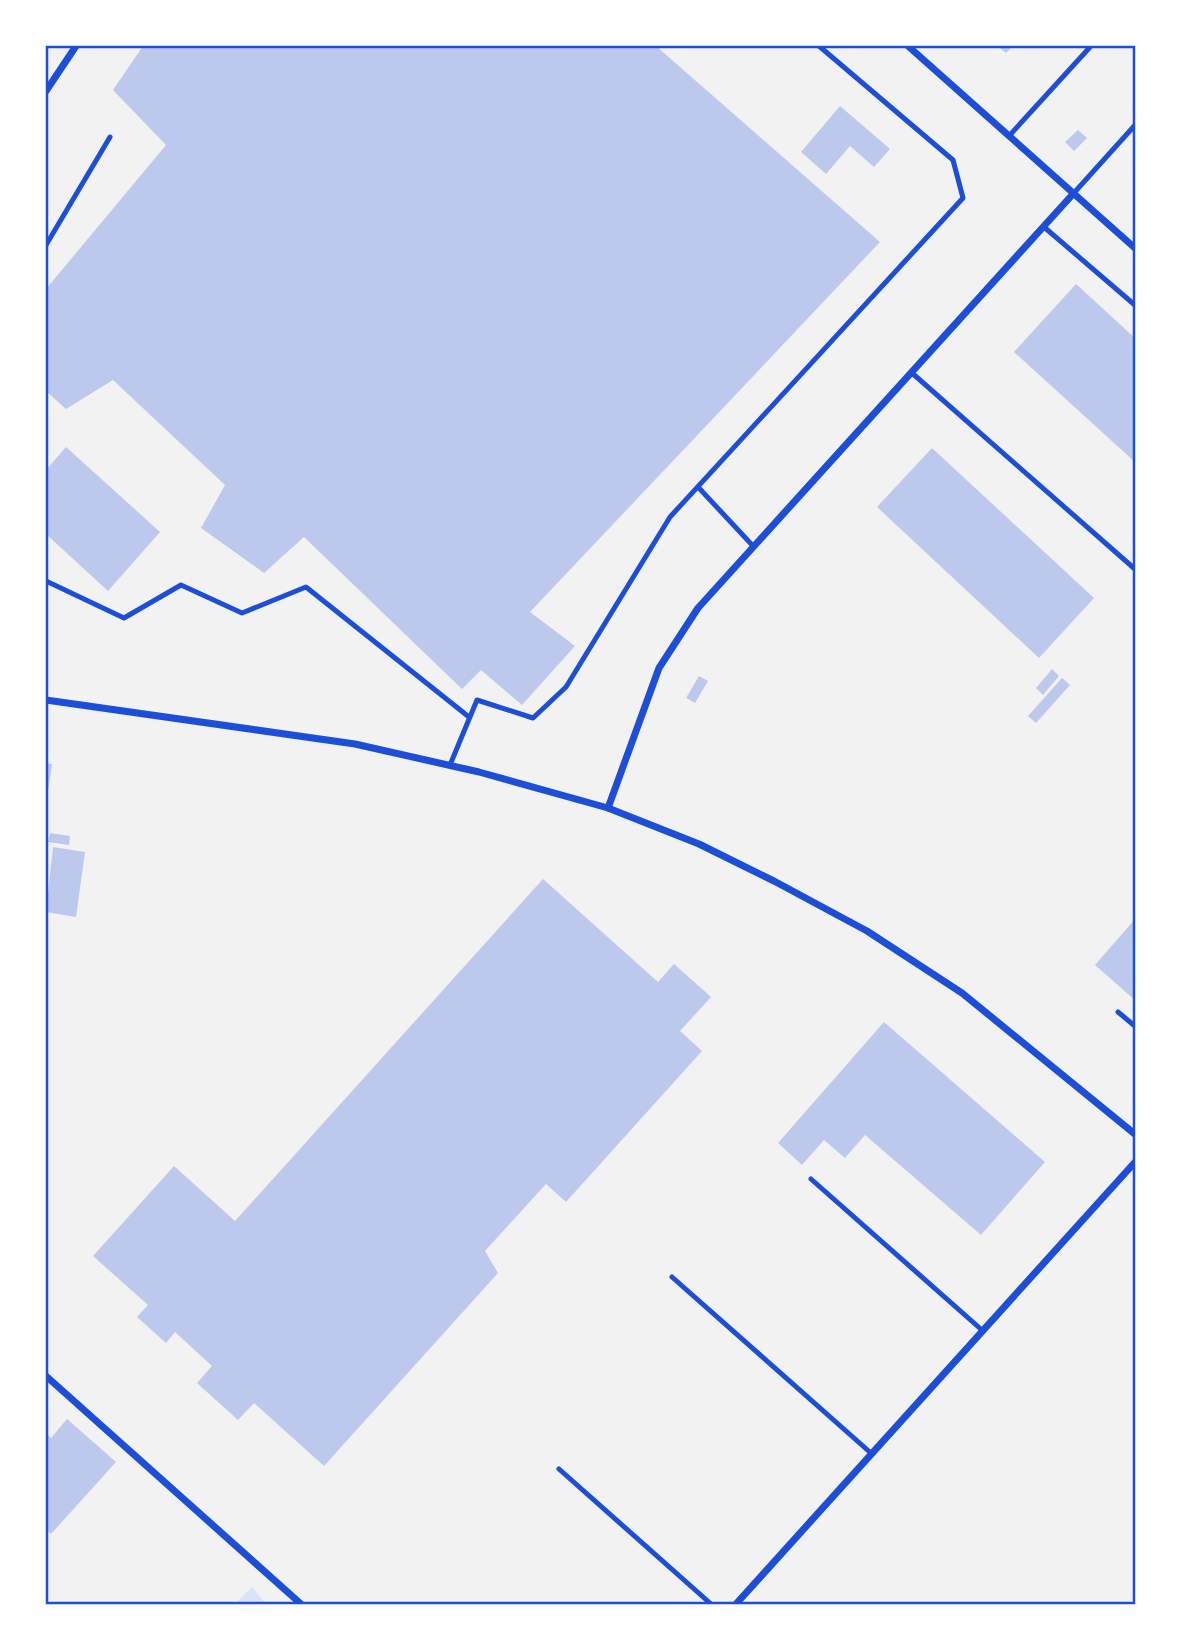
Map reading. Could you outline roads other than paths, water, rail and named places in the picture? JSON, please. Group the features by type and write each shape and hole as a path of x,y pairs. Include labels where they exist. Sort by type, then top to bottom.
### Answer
{"street":[{"path":"46,91 76,46"},
{"path":"908,46 1136,249"},
{"path":"608,808 659,668 698,608 1073,194"},
{"path":"46,700 355,744 450,765 608,808 699,844 866,931 962,993 1136,1135"},
{"path":"736,1605 1136,1161"},
{"path":"46,1376 301,1605"}],"lane":[{"path":"450,765 477,700 533,718 566,687 670,517 963,198 953,160 819,46"},
{"path":"1009,136 1091,46"},
{"path":"1073,194 1136,124"},
{"path":"46,245 110,137"},
{"path":"1044,227 1136,306"},
{"path":"912,373 1136,570"},
{"path":"698,487 754,547"},
{"path":"46,581 124,618 181,585 242,613 306,587 469,718"},
{"path":"1118,1012 1136,1027"},
{"path":"811,1179 983,1331"},
{"path":"672,1277 872,1454"},
{"path":"559,1469 711,1605"}]}
